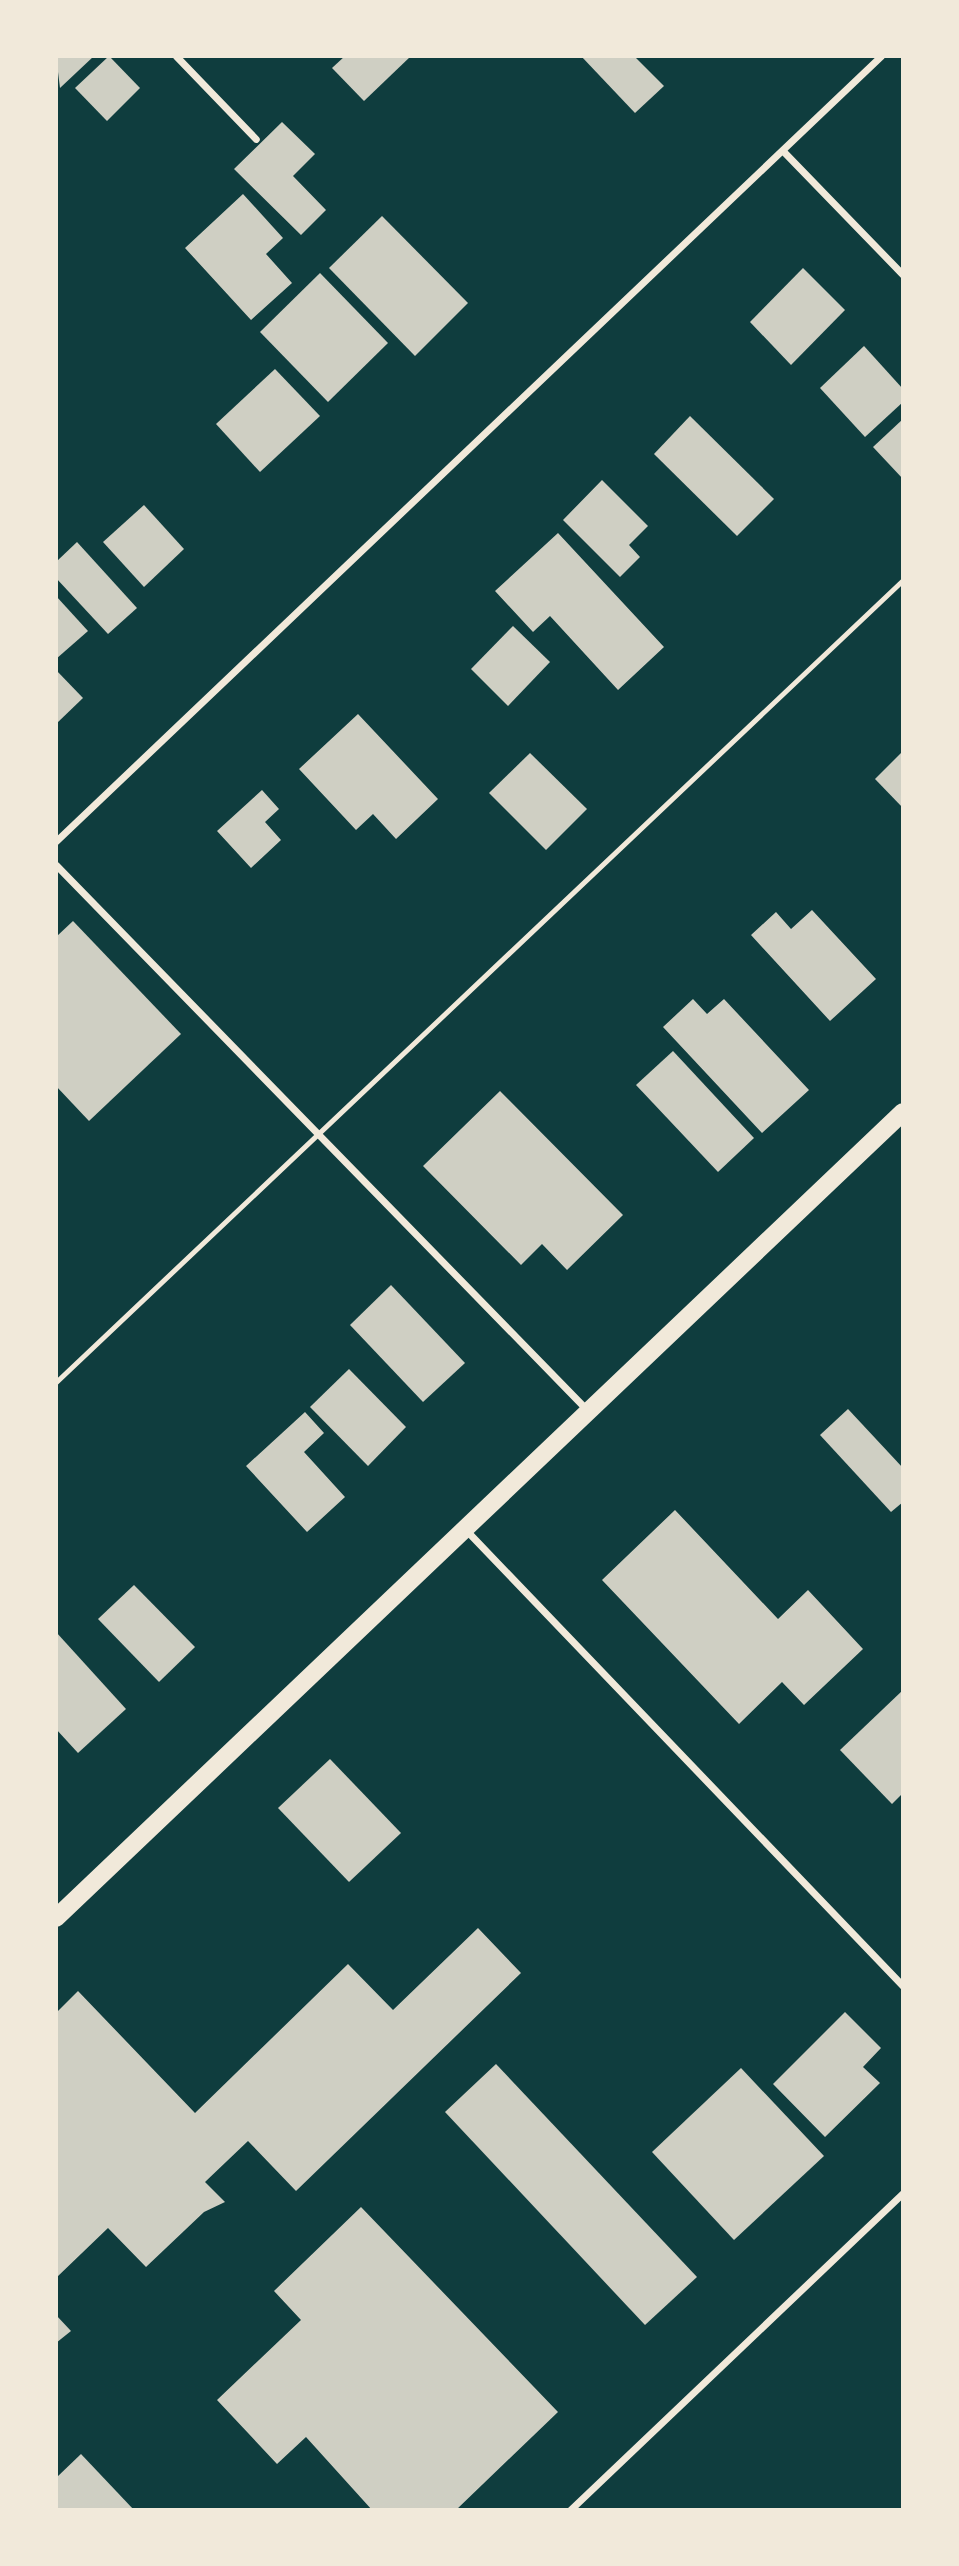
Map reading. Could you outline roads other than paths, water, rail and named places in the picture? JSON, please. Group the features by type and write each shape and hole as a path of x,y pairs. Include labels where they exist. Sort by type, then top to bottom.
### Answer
{"main road":[{"path":"56,1918 903,1112"}],"street":[{"path":"176,56 256,138"},
{"path":"56,841 881,56"},
{"path":"783,151 903,275"},
{"path":"56,865 589,1412"},
{"path":"465,1529 903,1986"},
{"path":"570,2510 903,2193"}],"lane":[{"path":"56,1382 903,580"}]}
